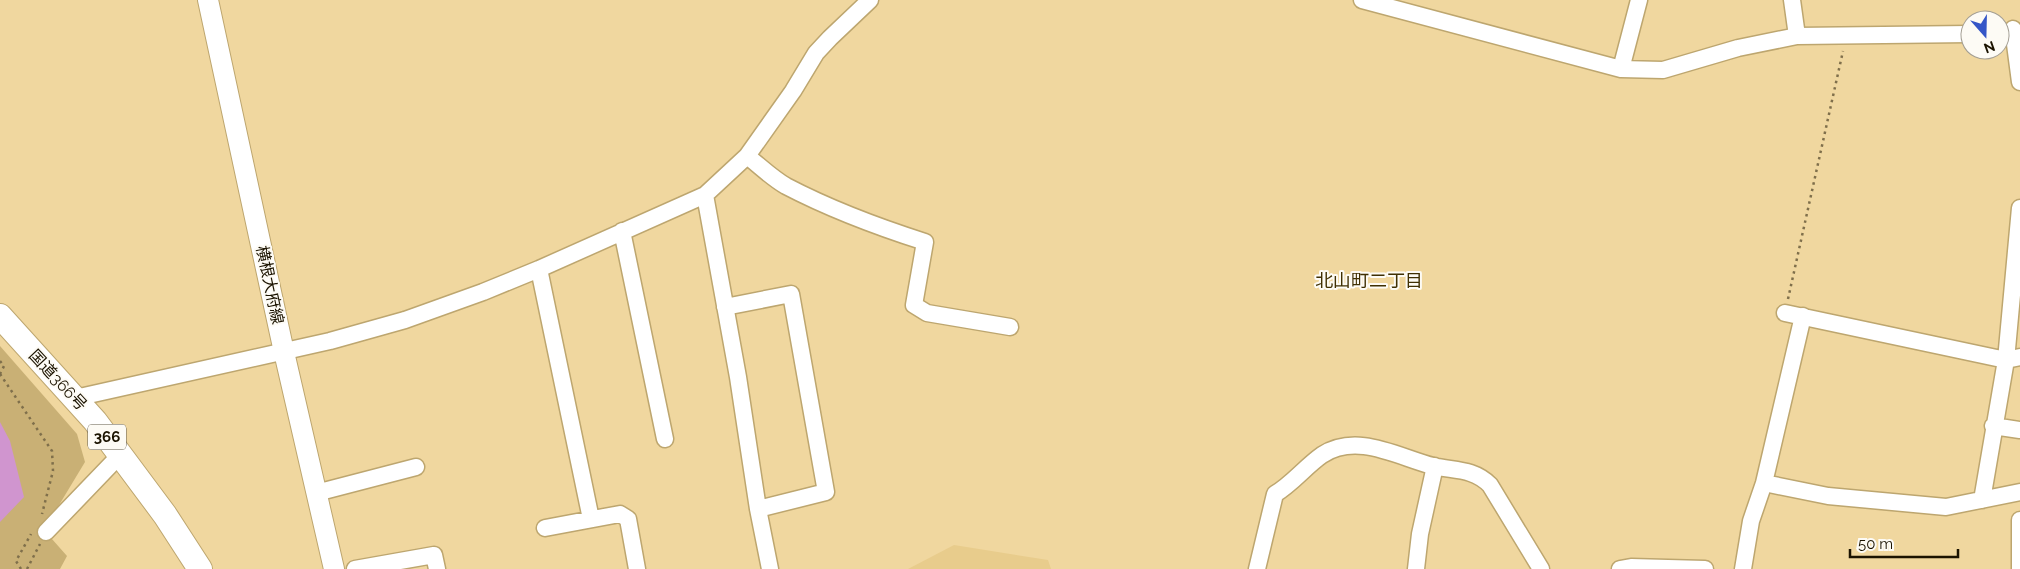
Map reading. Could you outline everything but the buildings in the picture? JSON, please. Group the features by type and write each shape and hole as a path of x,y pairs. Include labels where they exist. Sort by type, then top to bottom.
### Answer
{"highway":[{"name":"国道366号","path":"0,316 96,421 165,515 200,569"}],"main road":[{"name":"横根大府線","path":"208,0 284,352 334,569"}],"street":[{"path":"74,398 284,352 405,320 483,292 539,269 705,195 747,156 793,91 816,53 870,0"},
{"path":"1362,0 1391,4 1621,70 1663,70 1738,48 1797,36 1960,34"},
{"path":"1621,70 1639,0"},
{"path":"1792,0 1797,36"},
{"path":"2011,29 2020,82"},
{"path":"747,156 765,172 786,186 877,226 925,242 914,305 927,313 1010,327"},
{"path":"705,195 738,377 758,509 770,569"},
{"path":"1982,500 1993,426 2013,358 2020,208"},
{"path":"622,231 665,439"},
{"path":"539,269 591,519"},
{"path":"725,307 791,294 826,492 758,509"},
{"path":"1785,313 2013,358"},
{"path":"1743,569 1751,521 1764,483 1803,316"},
{"path":"1993,426 2020,430"},
{"path":"1257,569 1274,494 1286,487 1300,472 1324,454 1348,446 1370,446 1435,466 1481,476 1490,485 1541,569"},
{"path":"40,531 120,454"},
{"path":"1416,569 1420,534 1435,466"},
{"path":"316,493 416,467"},
{"path":"1764,483 1828,496 1946,507 2020,492"},
{"path":"545,528 620,514 628,519 637,569"},
{"path":"2020,520 2020,569"},
{"path":"356,569 434,555 437,569"},
{"path":"1620,569 1631,567 1706,569"}],"path":[{"path":"1785,313 1847,35"},
{"path":"0,362 4,366 0,374 52,451 54,471 42,514"},
{"path":"21,569 16,561 40,531"},
{"path":"27,569 40,531"}],"shaded area":[{"path":"0,346 77,434 85,462 44,530 67,556 60,569 0,569"},
{"path":"0,422 10,441 24,497 0,522"},
{"path":"954,545 1048,560 1051,569 908,569"}],"district":[{"name":"北山町二丁目","path":"1369,280"}]}
